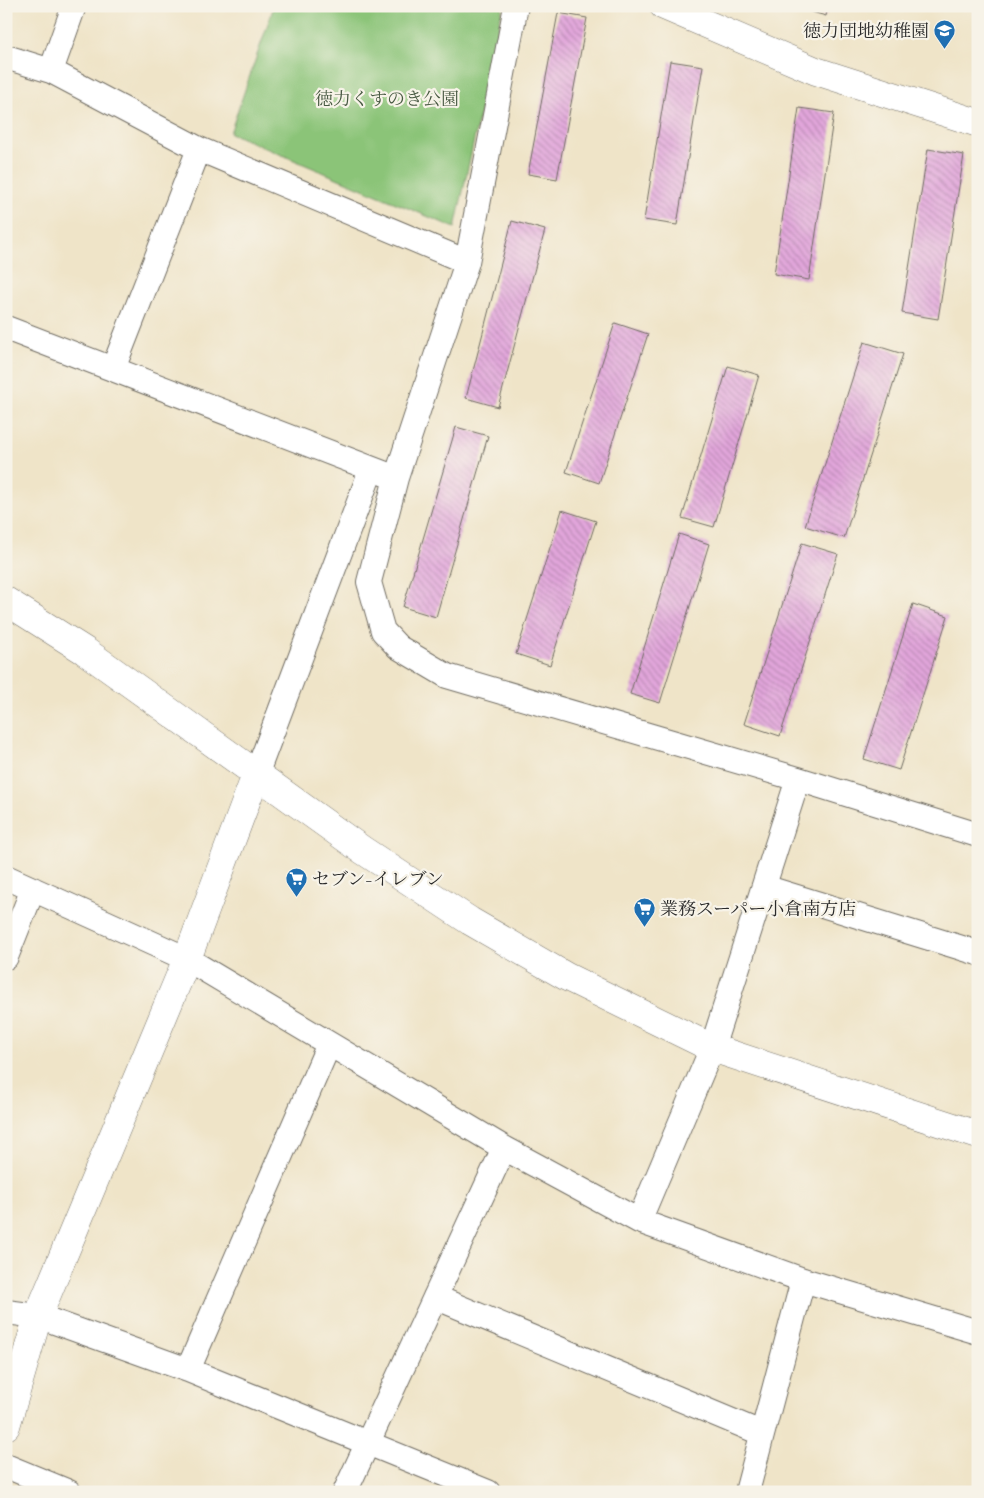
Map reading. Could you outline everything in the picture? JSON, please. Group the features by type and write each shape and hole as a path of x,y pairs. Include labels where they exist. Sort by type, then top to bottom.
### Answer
{"street":[{"path":"51,71 74,6"},
{"path":"516,6 467,262 396,478 369,582 383,631 398,647 447,676 798,779 978,835"},
{"path":"664,6 816,71 978,122"},
{"path":"6,57 51,71 199,150 467,262"},
{"path":"114,369 199,150"},
{"path":"6,328 371,470 396,478"},
{"path":"6,1426 38,1316 187,959 371,470"},
{"path":"6,601 85,651 361,849 470,921 567,977 712,1048 978,1135"},
{"path":"639,1221 712,1048 798,779"},
{"path":"6,877 187,959 504,1148 639,1221 803,1280 978,1332"},
{"path":"764,887 978,953"},
{"path":"6,957 33,890"},
{"path":"188,1370 329,1044"},
{"path":"345,1492 504,1148"},
{"path":"747,1492 761,1433 803,1280"},
{"path":"435,1298 761,1433"},
{"path":"6,1312 38,1316 188,1370 488,1492"},
{"path":"6,1466 69,1492"}],"green space":[{"name":"徳力くすのき公園","path":"274,6 503,6 455,228 230,133"}],"building":[{"path":"791,6 828,6 826,16"},
{"path":"558,13 587,18 557,179 528,174"},
{"path":"670,61 703,66 677,225 644,220"},
{"path":"799,108 834,113 809,280 774,274"},
{"path":"928,149 964,155 938,319 902,313"},
{"path":"512,221 545,230 498,407 466,398"},
{"path":"615,323 648,334 599,483 566,472"},
{"path":"864,342 903,354 844,538 805,526"},
{"path":"728,366 759,375 714,527 682,518"},
{"path":"456,427 488,436 436,617 403,607"},
{"path":"562,510 596,521 550,665 516,654"},
{"path":"679,534 709,544 660,703 630,694"},
{"path":"802,543 838,554 780,736 744,724"},
{"path":"913,604 948,616 899,770 864,759"}],"place":[{"name":"徳力団地幼稚園","path":"945,50"},
{"name":"セブン-イレブン","path":"296,898"},
{"name":"業務スーパー小倉南方店","path":"644,928"}]}
